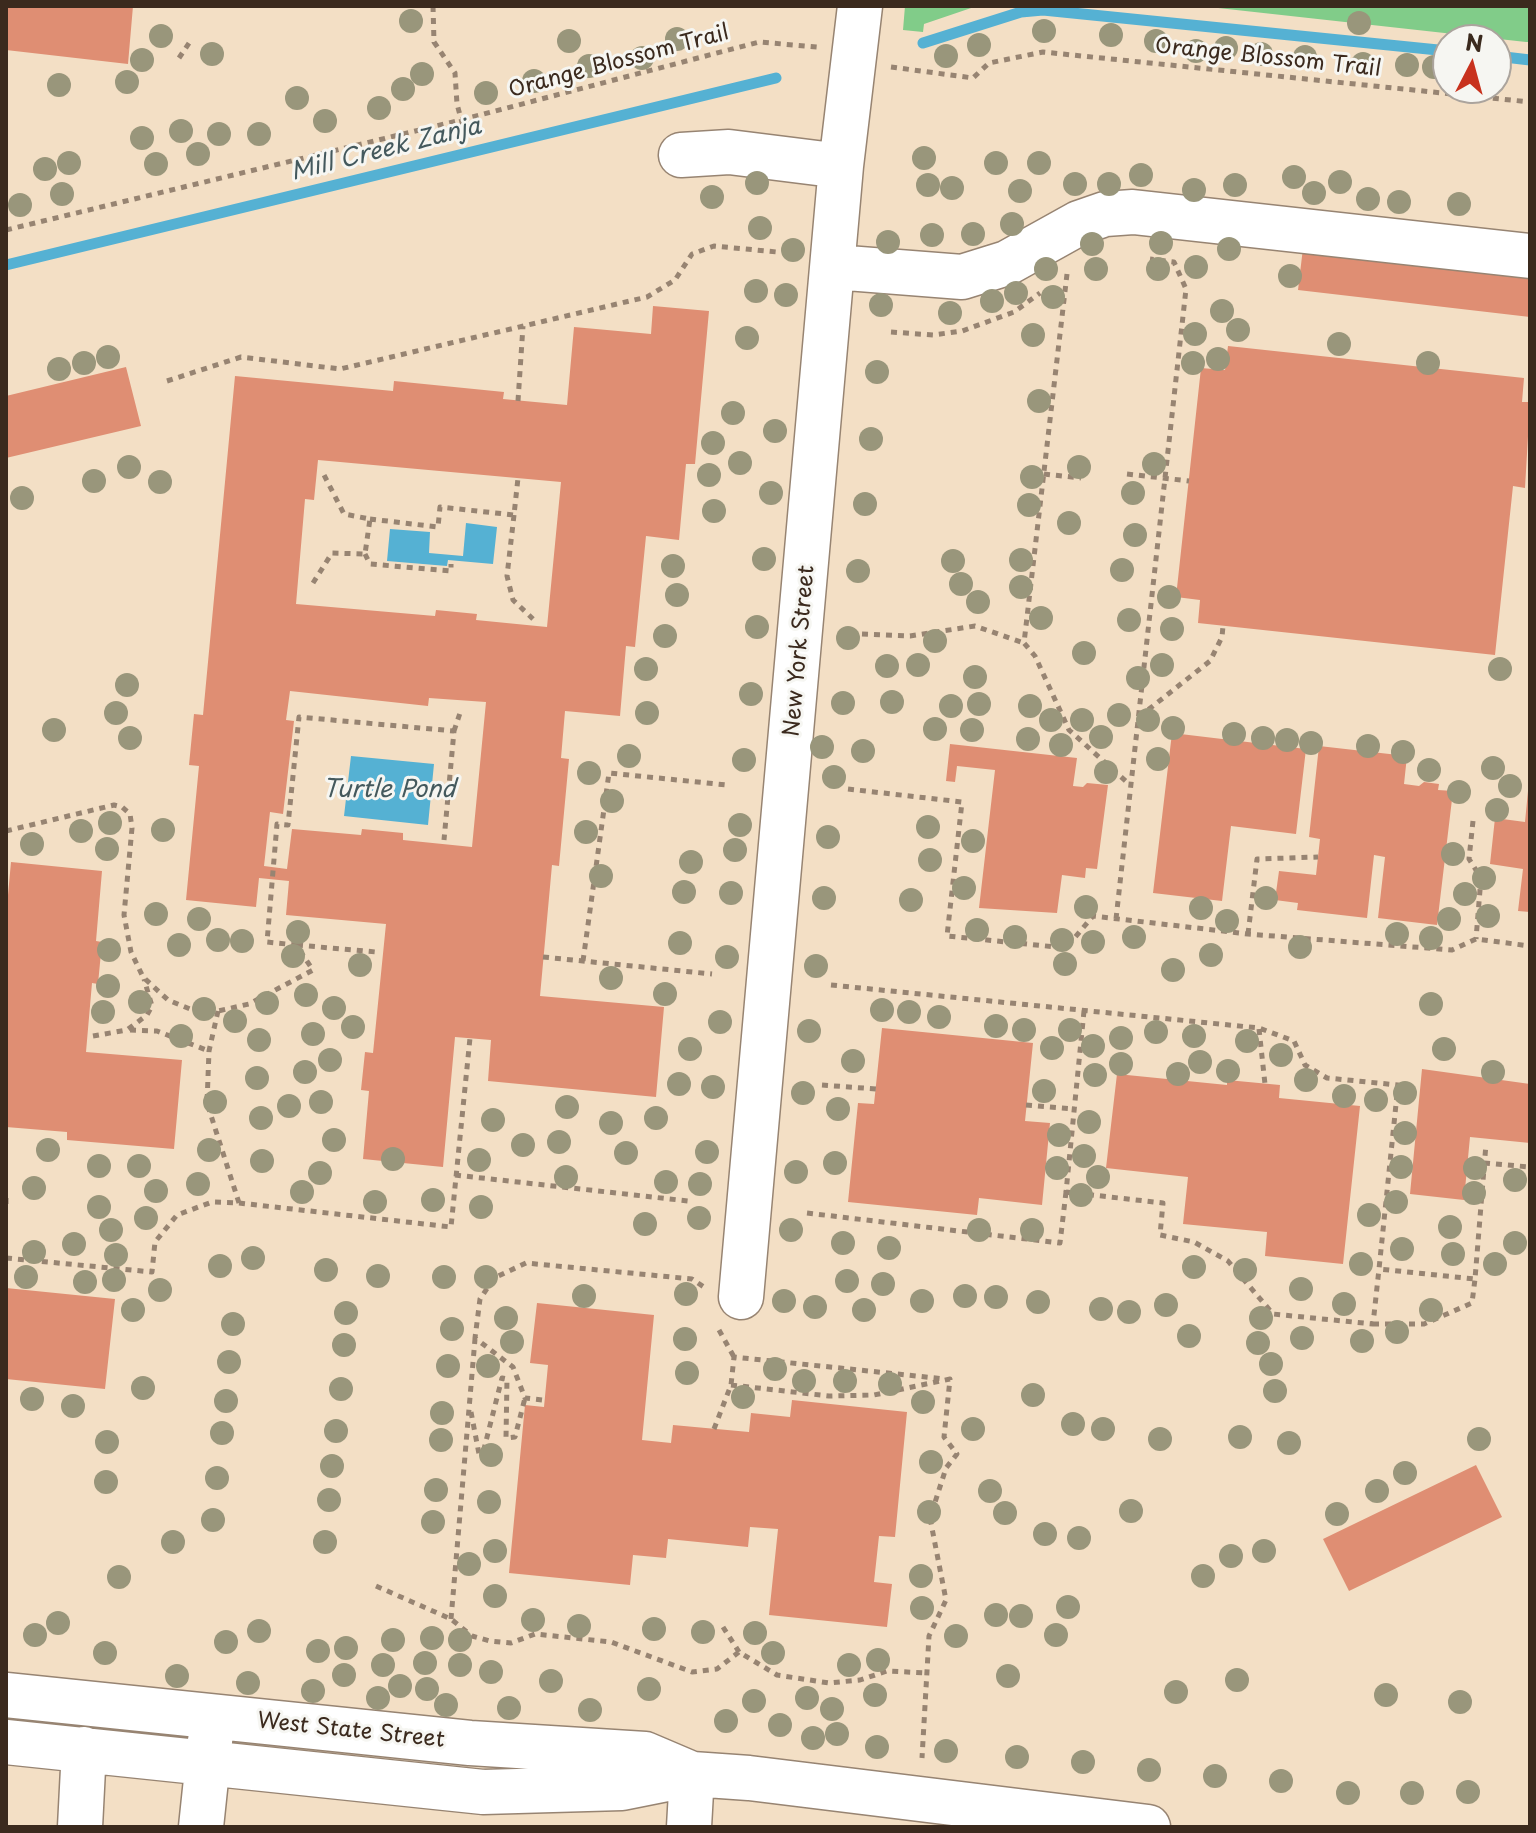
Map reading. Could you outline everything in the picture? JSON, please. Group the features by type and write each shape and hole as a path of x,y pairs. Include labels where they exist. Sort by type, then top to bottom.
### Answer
{"street":[{"name":"New York Street","path":"722,1307 860,6"},
{"path":"681,155 729,152 841,166"},
{"path":"834,267 962,277 1007,263 1079,223 1105,214 1133,212 1530,256"},
{"name":"West State Street","path":"6,1695 470,1743 645,1754 692,1774 1139,1827"},
{"path":"201,1827 213,1717"},
{"name":"West State Street","path":"6,1742 483,1792 622,1788 692,1774"},
{"path":"80,1827 84,1749"},
{"path":"689,1827 692,1774"}],"path":[{"path":"433,6 434,42 455,73 464,130"},
{"name":"Orange Blossom Trail","path":"6,230 461,120 759,42 774,40 821,47"},
{"path":"179,58 189,43"},
{"name":"Orange Blossom Trail","path":"915,73 973,78 989,63 1043,52 1530,102"},
{"path":"167,381 241,357 340,369 647,297 675,280 692,254 714,246 777,252"},
{"path":"1116,919 1186,289 1174,262 1150,259"},
{"path":"1024,643 1068,266"},
{"path":"518,401 523,326"},
{"path":"1044,474 1081,478"},
{"path":"1127,474 1189,481"},
{"path":"324,475 344,514 438,527 440,507 514,515"},
{"path":"518,478 507,576 513,600 533,619"},
{"path":"370,519 365,554 370,564 451,571 451,564"},
{"path":"313,583 332,553 365,554"},
{"path":"862,634 910,636 975,626 1024,643 1035,656 1069,730 1129,785"},
{"path":"1138,718 1210,661 1222,637 1223,626"},
{"path":"444,840 454,731 461,710"},
{"path":"376,952 267,942 277,824 288,825 299,717 454,731"},
{"path":"583,961 609,773 727,785"},
{"path":"848,789 962,802 947,936 1066,948 1093,916 1248,934 1452,950 1476,939 1530,946"},
{"path":"6,831 114,805 130,814 132,828 124,929 152,1006 139,1023 127,1030"},
{"path":"1473,821 1469,859 1481,878 1476,939"},
{"path":"1248,934 1257,859 1318,857"},
{"path":"143,977 168,1000 190,1009 218,1011 249,1004 313,970 296,945"},
{"path":"543,957 712,974"},
{"path":"831,985 1259,1028 1294,1041 1305,1065 1327,1078 1398,1085 1373,1324"},
{"path":"218,1011 209,1051 207,1103 239,1203"},
{"path":"807,1213 1060,1243 1084,1011"},
{"path":"1259,1028 1265,1084"},
{"path":"93,1036 127,1030 157,1031 209,1051"},
{"path":"6,1258 152,1272 155,1242 177,1215 212,1202 451,1227 470,1038"},
{"path":"822,1085 876,1089"},
{"path":"1026,1105 1075,1109"},
{"path":"1066,1192 1163,1203 1160,1235 1194,1242 1228,1261 1273,1314 1373,1324 1424,1324 1472,1303 1486,1144"},
{"path":"1484,1163 1530,1167"},
{"path":"455,1175 688,1201"},
{"path":"6,1198 6,1207"},
{"path":"451,1619 475,1338 480,1299 494,1278 526,1263 692,1279 722,1307 734,1357 731,1385 714,1429"},
{"path":"1379,1269 1475,1279"},
{"path":"469,1403 479,1454 484,1449 502,1378 507,1379 506,1438 515,1437 525,1398 513,1367 475,1338"},
{"path":"734,1357 950,1379"},
{"path":"731,1385 829,1396 874,1395 950,1379"},
{"path":"922,1758 929,1636 946,1600 930,1518 946,1468 957,1454 944,1437 950,1379"},
{"path":"525,1398 542,1400"},
{"path":"376,1586 451,1619 472,1636 490,1641 511,1643 535,1634 611,1642 692,1672 717,1669 739,1652"},
{"path":"723,1627 739,1652 777,1675 829,1683 860,1680 887,1671 927,1673"}],"green space":[{"path":"905,6 977,6 924,24 923,32 903,30"},
{"path":"1200,6 1530,6 1530,42 1512,40 1512,24 1432,24 1432,32"}],"water":[{"path":"466,523 497,527 493,564 448,560 447,566 387,561 390,529 430,532 429,553 463,556"},
{"name":"Turtle Pond","path":"351,756 434,764 428,825 344,816"}],"building":[{"path":"6,6 133,6 128,64 6,50"},
{"path":"1303,248 1530,275 1530,317 1298,290"},
{"path":"653,306 709,311 695,464 686,464 679,540 646,536 635,647 626,646 620,716 565,711 561,758 569,759 559,866 552,865 540,996 664,1007 656,1097 488,1081 491,1040 455,1037 443,1167 363,1159 369,1091 361,1090 365,1052 373,1053 386,924 286,915 289,881 259,878 256,907 186,900 199,766 189,765 194,714 203,715 235,376 393,391 394,381 504,392 503,399 567,405 574,327 651,334","holes":["318,460 561,482 547,627 476,620 477,614 436,610 435,616 296,604 305,499 314,500","290,691 428,706 429,698 486,702 472,847 403,840 403,833 362,829 361,835 292,829 287,869 264,866 270,812 283,814 294,721 286,720"]},
{"path":"1228,346 1524,378 1522,402 1530,402 1525,488 1513,486 1495,655 1198,623 1200,600 1176,597 1201,368 1225,370"},
{"path":"126,367 141,426 6,458 6,396"},
{"path":"1172,733 1306,749 1296,834 1231,826 1222,901 1153,893"},
{"path":"950,744 1077,758 1073,786 1083,787 1087,783 1108,785 1097,869 1086,868 1085,878 1062,875 1057,913 979,908 995,770 957,766 955,782 946,781"},
{"path":"1319,746 1407,756 1404,784 1439,784 1438,790 1453,791 1437,925 1378,918 1385,857 1374,855 1367,918 1297,910 1298,903 1275,900 1279,871 1316,875 1320,839 1309,837"},
{"path":"1528,791 1530,912 1518,911 1523,869 1490,864 1495,818 1525,822"},
{"path":"11,862 102,871 96,941 102,942 98,984 92,983 86,1052 182,1060 174,1149 67,1140 67,1132 6,1127 6,917"},
{"path":"882,1028 1033,1043 1025,1121 1050,1123 1042,1205 979,1198 977,1215 848,1202 858,1103 874,1104"},
{"path":"1422,1069 1530,1084 1530,1143 1470,1137 1464,1200 1410,1194"},
{"path":"1117,1074 1227,1085 1227,1080 1280,1085 1279,1098 1360,1106 1343,1264 1265,1256 1267,1232 1183,1224 1188,1177 1106,1168"},
{"path":"6,1288 115,1299 105,1389 6,1379"},
{"path":"537,1303 654,1315 642,1440 671,1443 673,1425 749,1432 751,1413 790,1417 792,1400 907,1412 895,1537 879,1536 874,1582 892,1584 887,1627 769,1615 778,1529 750,1527 748,1547 668,1539 666,1558 633,1555 630,1585 509,1573 525,1405 544,1407 548,1365 530,1363"},
{"path":"1476,1465 1502,1517 1349,1591 1323,1539"}],"waterway":[{"name":"Mill Creek Zanja","path":"923,43 1021,12 1043,10 1432,49"},
{"name":"Mill Creek Zanja","path":"1512,58 1530,60"},
{"name":"Mill Creek Zanja","path":"6,265 776,78"}]}
